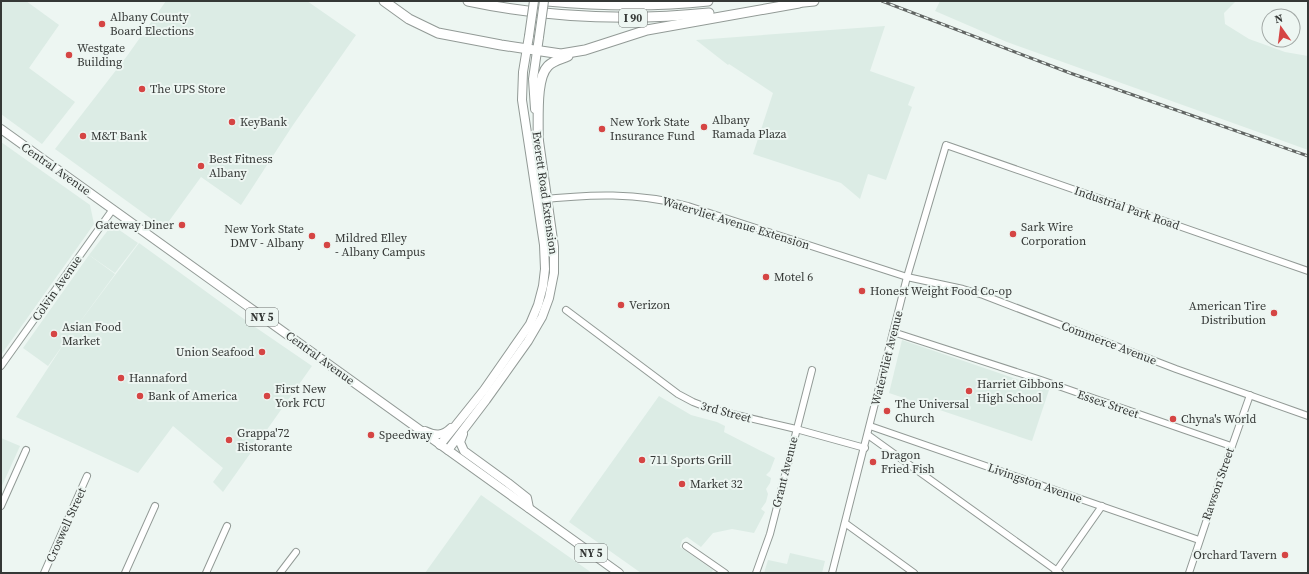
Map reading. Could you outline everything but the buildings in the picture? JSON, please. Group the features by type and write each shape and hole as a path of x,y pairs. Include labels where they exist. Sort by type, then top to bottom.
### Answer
{"highway":[{"path":"384,1 409,19 438,33 554,54 568,54 594,48"},
{"name":"I 90","path":"468,1 518,10 567,16 613,18 676,16 814,1"},
{"name":"I 90","path":"547,1 634,5 708,1"},
{"path":"538,140 539,89 544,71 554,62 647,30 799,3"}],"main road":[{"name":"Everett Road Extension","path":"440,445 493,377 530,324 541,295 544,278 544,244 522,100 523,72 534,1"},
{"name":"Everett Road Extension","path":"448,450 536,329 546,307 553,280 555,255 538,140 533,88 536,51 544,1"},
{"name":"Central Avenue","path":"1,129 619,573"},
{"path":"407,421 432,435 445,433 450,430 485,382 493,377"},
{"path":"468,424 460,442 464,451 527,498 529,508"}],"street":[{"name":"Industrial Park Road","path":"946,145 1308,272"},
{"name":"Watervliet Avenue","path":"832,573 846,523 907,277 946,145"},
{"name":"Watervliet Avenue Extension","path":"537,200 614,195 667,200 710,212 907,277"},
{"name":"Colvin Avenue","path":"1,366 113,209"},
{"name":"Commerce Avenue","path":"907,277 984,295 1308,416"},
{"name":"3rd Street","path":"566,310 678,394 693,402 711,409 796,429 865,448"},
{"name":"Essex Street","path":"893,332 1041,380 1231,446"},
{"name":"Grant Avenue","path":"756,573 769,538 812,370"},
{"name":"Rawson Street","path":"1189,573 1231,446 1250,395"},
{"name":"Livingston Avenue","path":"870,426 1199,540"},
{"path":"868,435 1058,572 1102,506"},
{"path":"1,506 26,450"},
{"name":"Croswell Street","path":"44,573 87,476"},
{"path":"125,573 155,506"},
{"path":"846,523 914,573"},
{"path":"206,573 228,526"},
{"path":"686,546 725,573"},
{"path":"280,573 296,552"}],"shaded area":[{"path":"1,1 26,1 59,25 29,68 75,102 42,144 1,114"},
{"path":"166,1 307,1 356,35 293,125 241,205 201,177 164,228 55,149 127,56"},
{"path":"940,1 1236,1 1224,13 1225,24 1249,39 1261,43 1261,48 1274,48 1285,52 1308,56 1308,150 1007,42 935,11"},
{"path":"885,26 870,71 915,87 908,105 912,107 886,180 868,174 860,199 841,183 753,154 773,93 729,64 728,65 696,40"},
{"path":"1,142 90,205 94,224 1,355"},
{"path":"112,225 138,243 115,273 89,255"},
{"path":"139,243 248,322 312,366 223,492 213,482 223,468 173,426 138,473 16,417 65,342 48,366 23,348 89,255 115,274 74,330"},
{"name":"Harriet Gibbons High School","path":"902,340 1049,390 1032,441 889,393"},
{"path":"659,396 691,415 717,422 725,426 724,432 775,458 770,471 766,475 771,478 766,489 768,494 766,502 761,509 765,512 754,533 732,529 713,533 701,547 687,537 682,540 680,547 713,570 711,573 641,573 569,522"},
{"path":"1,438 20,446 1,488"},
{"path":"481,495 592,573 425,573"},
{"path":"790,553 825,561 822,573 764,573 768,560 787,564"}],"railway":[{"path":"882,1 1070,73 1308,156"}],"place":[{"name":"Albany County Board Elections","path":"102,24"},
{"name":"Westgate Building","path":"69,55"},
{"name":"The UPS Store","path":"142,89"},
{"name":"KeyBank","path":"232,122"},
{"name":"Albany Ramada Plaza","path":"704,127"},
{"name":"New York State Insurance Fund","path":"602,129"},
{"name":"M&T Bank","path":"83,136"},
{"name":"Best Fitness Albany","path":"201,166"},
{"name":"Gateway Diner","path":"182,225"},
{"name":"Sark Wire Corporation","path":"1013,234"},
{"name":"New York State DMV - Albany","path":"312,236"},
{"name":"Mildred Elley - Albany Campus","path":"327,245"},
{"name":"Motel 6","path":"766,277"},
{"name":"Honest Weight Food Co-op","path":"862,291"},
{"name":"Verizon","path":"621,305"},
{"name":"American Tire Distribution","path":"1274,313"},
{"name":"Asian Food Market","path":"54,334"},
{"name":"Union Seafood","path":"262,352"},
{"name":"Hannaford","path":"121,378"},
{"name":"Harriet Gibbons High School","path":"969,391"},
{"name":"Bank of America","path":"140,396"},
{"name":"First New York FCU","path":"267,396"},
{"name":"The Universal Church","path":"887,411"},
{"name":"Chyna's World","path":"1173,419"},
{"name":"Speedway","path":"371,435"},
{"name":"Grappa'72 Ristorante","path":"229,440"},
{"name":"711 Sports Grill","path":"642,460"},
{"name":"Dragon Fried Fish","path":"873,462"},
{"name":"Market 32","path":"682,484"},
{"name":"Orchard Tavern","path":"1285,555"}]}
